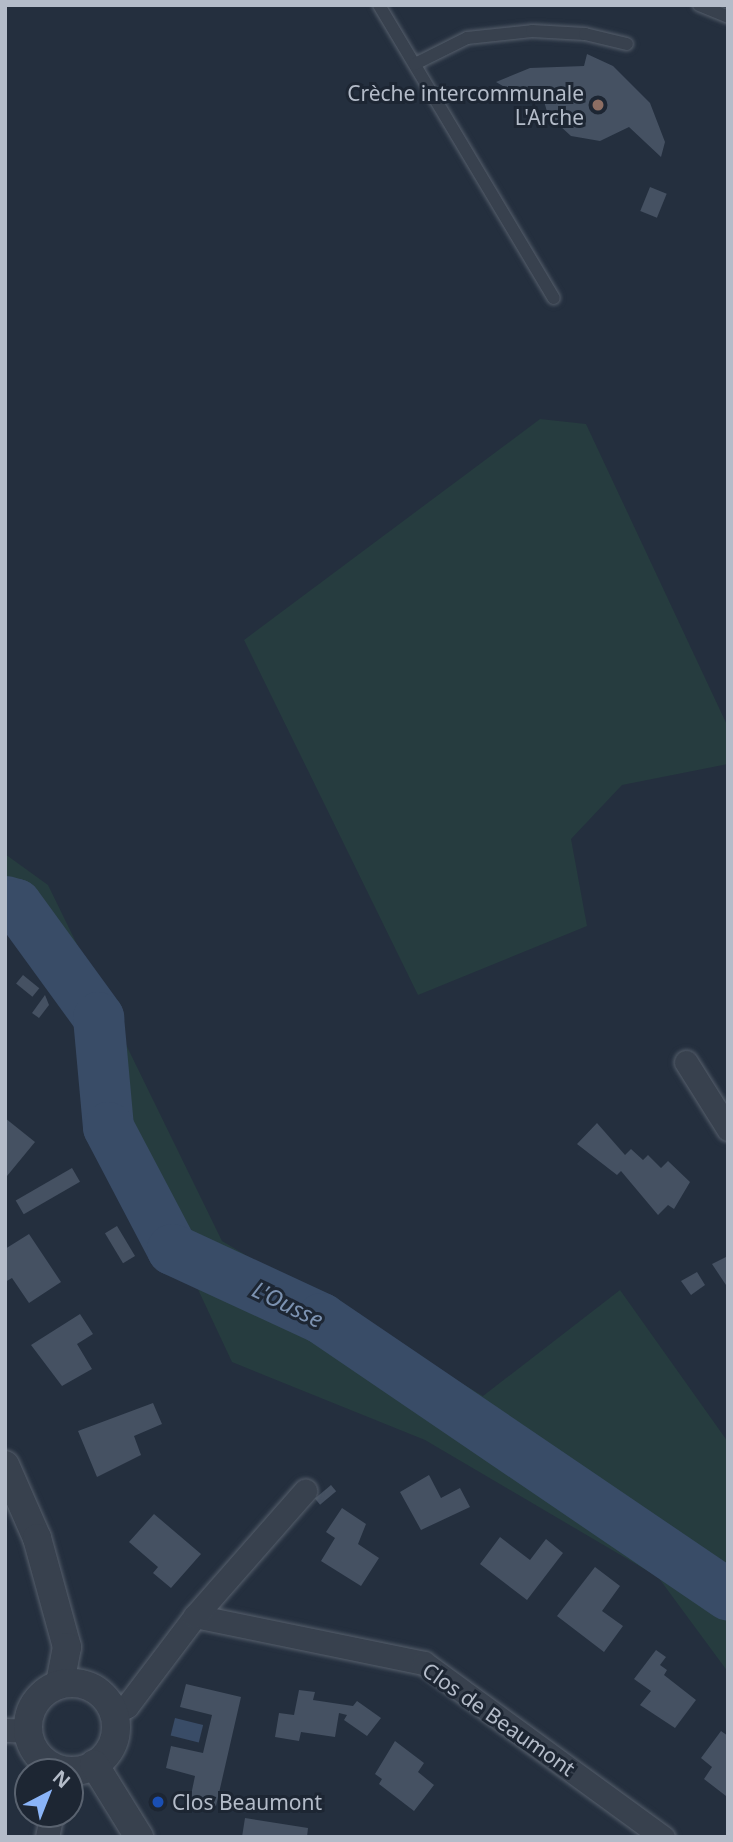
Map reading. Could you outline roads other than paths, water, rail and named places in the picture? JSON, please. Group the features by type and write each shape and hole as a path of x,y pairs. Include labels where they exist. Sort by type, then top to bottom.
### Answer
{"street":[{"path":"686,1062 728,1129"},
{"path":"5,1465 37,1538 67,1647 60,1684"},
{"path":"113,1714 127,1706 195,1616 305,1490"},
{"name":"Clos de Beaumont","path":"195,1616 424,1662 663,1837"},
{"path":"42,1758 17,1731 37,1700 60,1684 89,1686 113,1714 110,1748 94,1764 84,1766"},
{"path":"94,1764 139,1837"}],"lane":[{"path":"379,5 554,298"},
{"path":"699,5 728,17"},
{"path":"415,64 467,38 532,31 585,34 627,44"}],"water":[{"path":"175,1718 203,1725 199,1742 171,1735"}],"waterway":[{"name":"L'Ousse","path":"5,901 16,904 98,1017 108,1127 172,1249 321,1318 728,1595"}],"place":[{"name":"Crèche intercommunale L'Arche","path":"598,105"},
{"name":"Clos Beaumont","path":"158,1802"}]}
